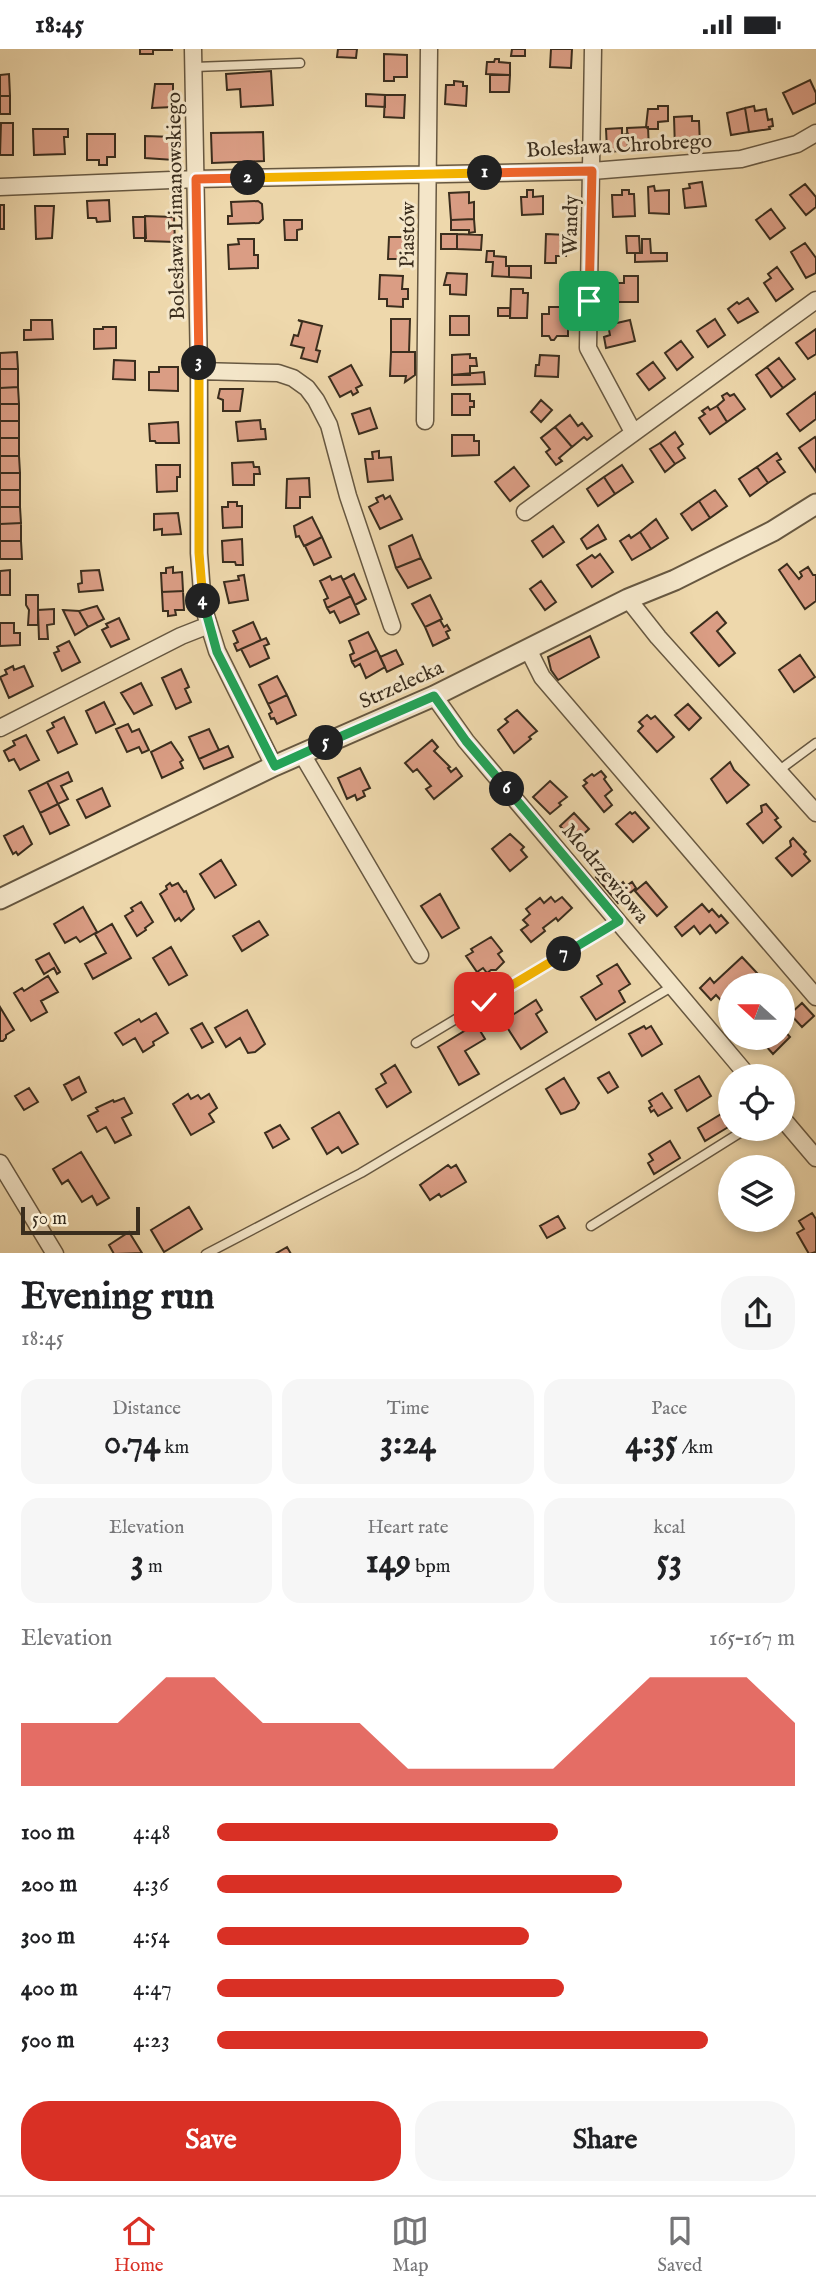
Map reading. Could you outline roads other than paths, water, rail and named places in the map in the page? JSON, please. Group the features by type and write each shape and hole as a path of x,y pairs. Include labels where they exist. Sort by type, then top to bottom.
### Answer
{"street":[{"name":"Bolesława Limanowskiego","path":"193,49 199,371 199,553 203,606 217,652 275,766"},
{"name":"Piastów","path":"425,421 429,49"},
{"name":"Wandy","path":"593,49 588,348 634,432"},
{"name":"Bolesława Chrobrego","path":"0,187 196,179 592,171 741,159 797,144 816,133"},
{"path":"525,512 816,300"},
{"path":"199,371 278,373 307,387 329,425 348,496 393,626"},
{"name":"Strzelecka","path":"0,899 275,766 434,696 628,599 675,580 773,531 816,504"},
{"path":"628,599 658,637 816,813"},
{"path":"0,728 181,636 209,625"},
{"path":"528,649 542,677 816,997"},
{"name":"Modrzewiowa","path":"434,696 466,741 738,1064"},
{"path":"302,754 420,955"},
{"path":"795,1133 816,1158"},
{"path":"0,1163 54,1253"}],"lane":[{"path":"194,67 300,63"},
{"path":"778,771 816,743"},
{"path":"416,1043 619,921"},
{"path":"208,1253 361,1173 673,986"},
{"path":"591,1226 727,1141"}]}
